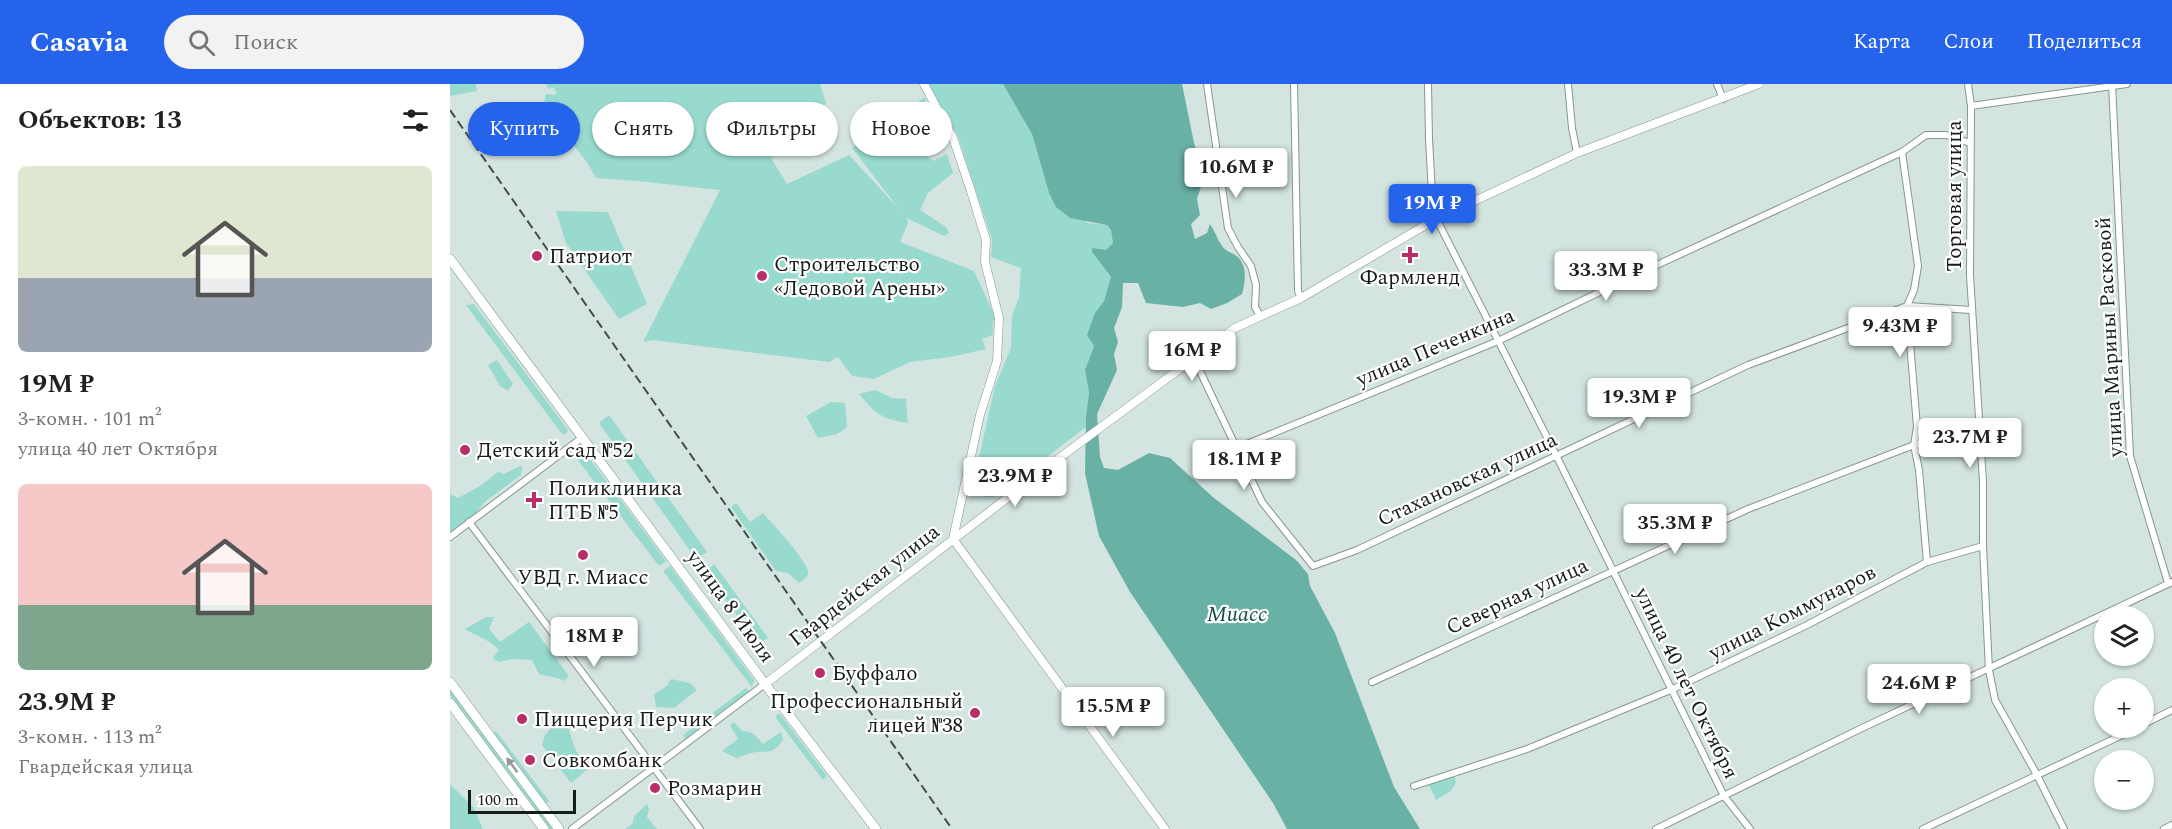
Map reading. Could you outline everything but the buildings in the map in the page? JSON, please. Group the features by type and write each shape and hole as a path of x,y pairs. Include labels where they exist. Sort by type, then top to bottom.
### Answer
{"main road":[{"name":"улица 8 Июля","path":"450,259 765,684 876,829"},
{"path":"450,682 559,829"},
{"path":"450,703 544,829"}],"street":[{"path":"924,84 953,138 970,188 986,240 985,262 999,318 997,361 980,416 953,539 1165,829"},
{"path":"1207,84 1228,228 1251,266 1256,285 1255,307 1260,315"},
{"path":"1294,84 1298,291 1301,298"},
{"name":"улица 40 лет Октября","path":"1428,84 1429,151 1433,212 1436,219 1557,455 1724,796 1750,829"},
{"path":"1568,84 1577,153"},
{"path":"1717,84 1723,99"},
{"name":"Гвардейская улица","path":"572,829 1062,456 1235,328 1301,298 1436,219 1577,153 1759,84"},
{"name":"Торговая улица","path":"1968,84 1971,106 1971,310 1983,482 1983,546 1989,670 1995,700 2064,829"},
{"path":"1971,106 2112,84 2127,84"},
{"name":"улица Марины Расковой","path":"2112,84 2130,456 2170,582"},
{"name":"улица Печенкина","path":"1237,448 1498,341 1902,152 1926,135 1946,135 1970,143"},
{"path":"1902,152 1918,266 1914,290 1907,306 1917,427 1914,445 1919,470 1927,562"},
{"name":"Стахановская улица","path":"1237,448 1262,502 1313,566 1357,550 1748,365 1907,306 1971,310"},
{"path":"1192,359 1237,448"},
{"name":"Северная улица","path":"1372,682 1748,509 1914,445 1979,427"},
{"path":"450,537 583,436"},
{"path":"470,522 700,829"},
{"name":"улица Коммунаров","path":"1414,786 1527,749 1673,690 1807,625 1927,562 1983,546"},
{"path":"1656,829 2170,582"},
{"path":"2154,719 2172,711"},
{"path":"1923,829 2116,738"},
{"path":"2164,829 2172,825"}],"shaded area":[{"path":"450,84 476,84 477,91 450,96"},
{"path":"546,84 820,84 826,102 706,102 706,156 775,156 771,158 787,184 849,155 899,209 858,156 927,156 933,161 948,156 953,173 928,193 920,210 946,227 949,233 944,236 907,218 908,223 900,242 974,271 996,318 993,321 993,335 982,339 986,349 950,357 910,362 874,379 852,376 838,357 829,362 653,340 643,342 720,190 596,178 580,153 580,102 544,102 546,94 555,95 557,93 553,87 549,89"},
{"path":"928,84 1003,84 1032,134 1049,193 1088,223 1107,225 1111,230 1113,243 1106,250 1092,249 1111,277 1104,301 1095,313 1094,346 1085,370 1089,393 1086,427 994,497 981,496 973,485 995,386 1011,348 1012,316 1019,298 1021,268 991,257 992,240 958,136 952,126 952,102 938,102"},
{"path":"556,211 608,212 647,304 619,319 566,243"},
{"path":"474,304 568,430 566,434 562,434 466,305"},
{"path":"497,360 513,384 508,391 500,386 488,365"},
{"path":"876,390 892,398 906,399 908,423 891,420 880,414 859,394"},
{"path":"831,402 845,403 847,427 837,434 818,438 806,416"},
{"path":"609,415 707,552 696,559 599,423"},
{"path":"582,449 610,486 602,492 574,455"},
{"path":"522,465 521,475 486,501 472,517 450,534 450,494 458,498 480,486 498,472 504,474"},
{"path":"614,491 666,561 659,566 606,497"},
{"path":"736,503 750,522 763,513 802,559 808,572 805,578 799,583 788,573 776,571 731,507"},
{"path":"714,564 768,638 758,644 705,572"},
{"path":"670,566 754,680 752,687 663,571"},
{"path":"486,617 494,617 489,629 500,642 529,622 569,676 564,681 539,674 532,660 512,659 499,662 493,658 499,650 465,629"},
{"path":"671,679 690,683 697,690 674,708 656,707 654,694 667,686"},
{"path":"746,688 749,691 685,739 683,735"},
{"path":"450,689 553,829 549,829 450,696"},
{"path":"777,714 780,714 827,776 823,780 776,718"},
{"path":"556,722 569,729 576,750 589,768 571,783 542,745 545,735"},
{"path":"734,722 742,731 752,733 763,744 781,732 783,740 772,750 736,758 722,751 738,739 730,725"},
{"path":"496,731 549,801 545,804 493,734"},
{"path":"1454,775 1456,782 1451,791 1436,800 1428,783"},
{"path":"450,784 474,808 483,829 450,829"},
{"path":"647,804 649,808 647,817 657,829 625,829 633,823 634,816"}],"water":[{"name":"Миасс","path":"1003,84 1182,84 1194,143 1204,177 1197,199 1200,215 1191,224 1195,239 1207,233 1210,224 1223,248 1241,261 1245,275 1242,294 1211,309 1200,303 1183,307 1146,303 1138,283 1123,283 1122,307 1114,328 1118,342 1114,354 1117,370 1097,414 1100,457 1104,468 1118,470 1149,453 1170,458 1214,498 1296,560 1308,574 1310,586 1335,633 1394,787 1420,829 1287,829 1273,803 1130,592 1099,536 1085,473 1089,393 1085,370 1094,346 1087,335 1095,313 1104,301 1111,277 1092,252 1092,248 1106,250 1113,243 1111,230 1107,225 1070,218 1056,207 1049,193 1032,134"}],"railway":[{"path":"450,110 952,829"}],"place":[{"name":"Фармленд","path":"1410,255"},
{"name":"Патриот","path":"537,256"},
{"name":"Строительство «Ледовой Арены»","path":"762,276"},
{"name":"Детский сад №52","path":"465,450"},
{"name":"Поликлиника ПТБ №5","path":"534,500"},
{"name":"УВД г. Миасс","path":"583,555"},
{"name":"Буффало","path":"820,673"},
{"name":"Профессиональный лицей №38","path":"975,713"},
{"name":"Пиццерия Перчик","path":"522,719"},
{"name":"Совкомбанк","path":"530,760"},
{"name":"Розмарин","path":"655,788"}]}
